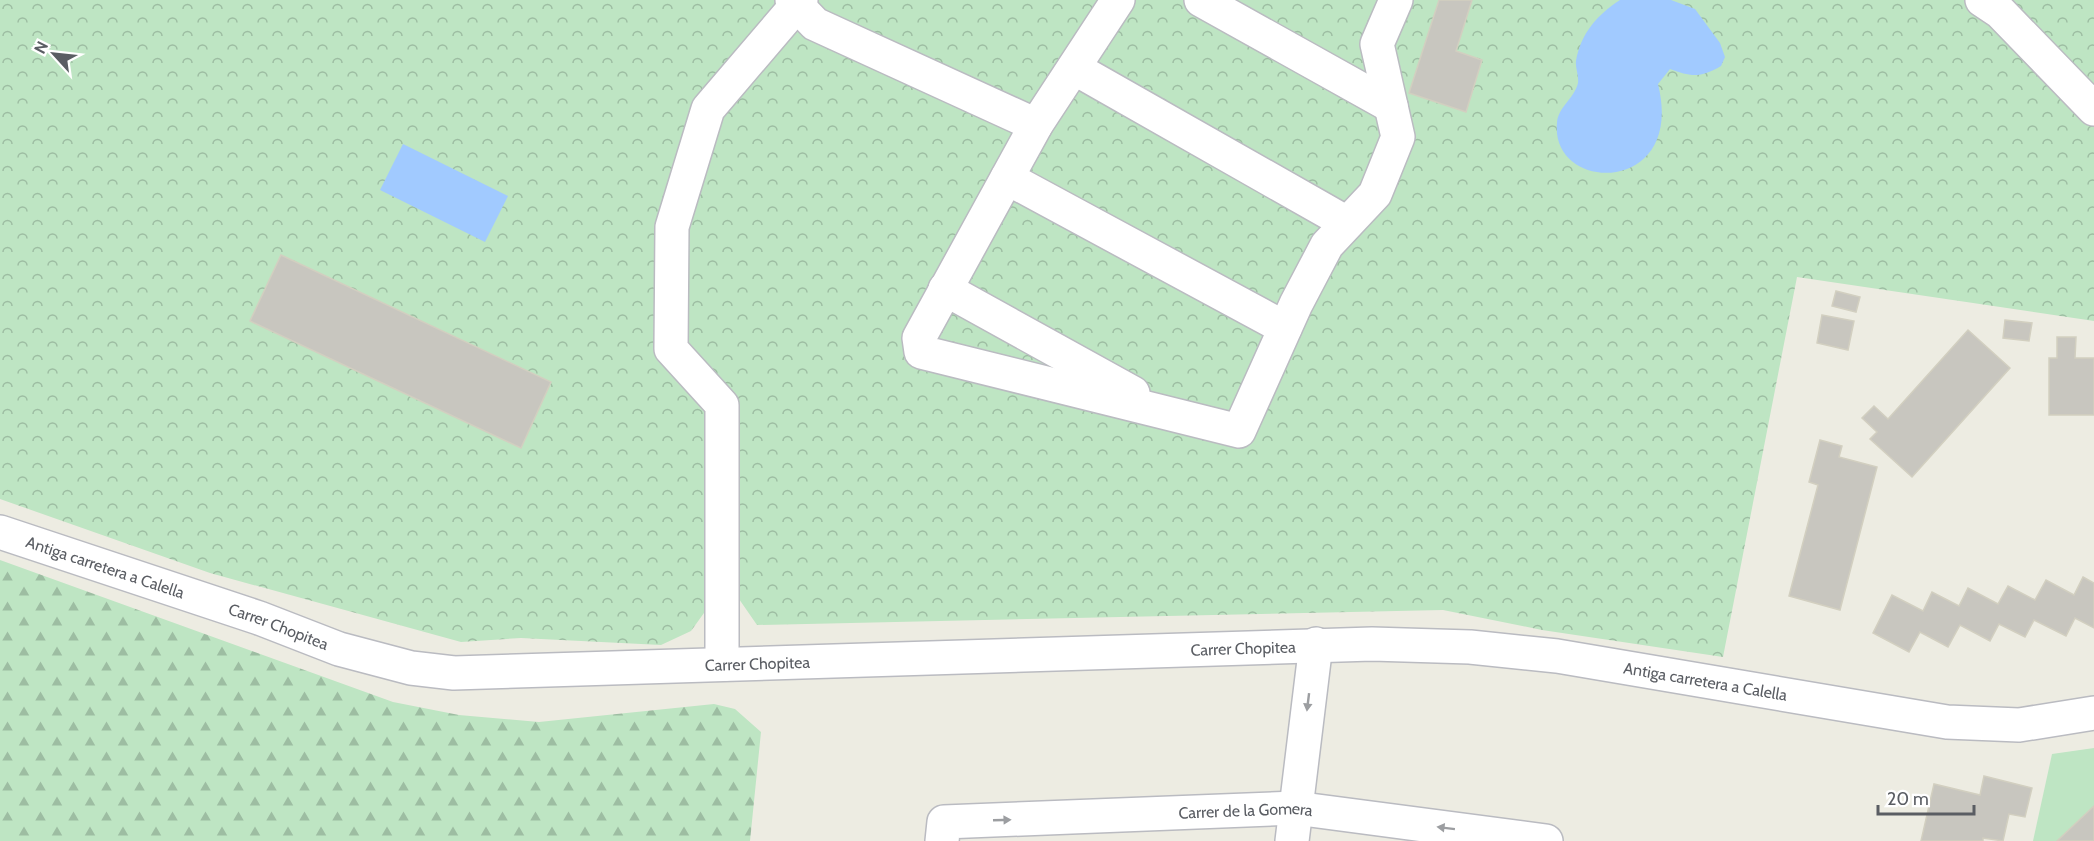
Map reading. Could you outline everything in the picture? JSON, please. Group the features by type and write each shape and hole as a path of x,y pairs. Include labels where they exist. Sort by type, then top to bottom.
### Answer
{"street":[{"path":"1119,0 1036,125 919,338 921,352 1239,431 1285,328 1327,245 1375,194 1398,136 1379,63 1377,44 1396,0"},
{"path":"1201,0 1391,106"},
{"path":"1982,0 2000,12 2094,109"},
{"path":"725,664 722,653 722,405 671,349 672,227 708,108 796,2 815,24 1036,125"},
{"path":"1074,68 1347,224"},
{"path":"1007,178 1285,328"},
{"path":"945,289 1171,414"},
{"name":"Antiga carretera a Calella","path":"0,532 210,601"},
{"name":"Carrer Chopitea","path":"210,601 339,649 411,668 454,673 1316,644"},
{"path":"1292,841 1316,644"},
{"name":"Antiga carretera a Calella","path":"1316,644 1470,647 1557,656 1863,710 1947,722 2019,725 2094,713"},
{"name":"Carrer de la Gomera","path":"943,832 1295,808 1546,841"}],"green space":[{"path":"0,0 2094,0 2094,321 1797,277 1723,657 1542,630 1443,610 757,625 739,599 722,588 691,631 661,645 521,638 461,642 210,573 0,499"},
{"path":"0,560 393,702 459,715 539,722 714,704 735,709 761,732 750,841 0,841"},
{"path":"2094,748 2094,806 2057,841 2033,841 2052,754"}],"water":[{"path":"1620,0 1671,0 1695,9 1720,43 1725,57 1721,66 1708,73 1690,75 1670,69 1658,84 1661,121 1653,147 1637,164 1615,172 1593,171 1574,163 1560,146 1557,123 1560,112 1578,83 1576,61 1586,33 1604,12"},
{"path":"403,144 508,196 485,242 380,190"}],"building":[{"path":"1439,0 1472,0 1456,51 1482,60 1466,112 1409,93"},
{"path":"281,255 551,382 521,448 250,321"},
{"path":"1836,291 1860,297 1856,312 1832,306"},
{"path":"1822,315 1854,321 1848,350 1817,343"},
{"path":"2005,320 2032,323 2029,341 2003,338"},
{"path":"1968,330 2010,368 1912,477 1870,439 1877,432 1862,418 1874,406 1888,419"},
{"path":"2057,337 2076,337 2075,358 2094,358 2094,415 2049,415 2049,358 2057,358"},
{"path":"1820,440 1842,446 1839,457 1877,467 1840,610 1789,596 1818,485 1809,482"},
{"path":"2083,577 2094,583 2094,628 2075,618 2066,636 2034,620 2025,637 1999,624 1990,641 1960,625 1948,647 1920,632 1909,652 1873,633 1892,595 1923,611 1932,592 1959,606 1968,588 1998,604 2008,586 2035,600 2046,580 2074,595"},
{"path":"1984,776 2032,788 2025,817 2009,814 2003,841 1983,838 1983,841 1921,841 1934,784 1980,795"},
{"path":"2094,806 2094,841 2057,841"}]}
